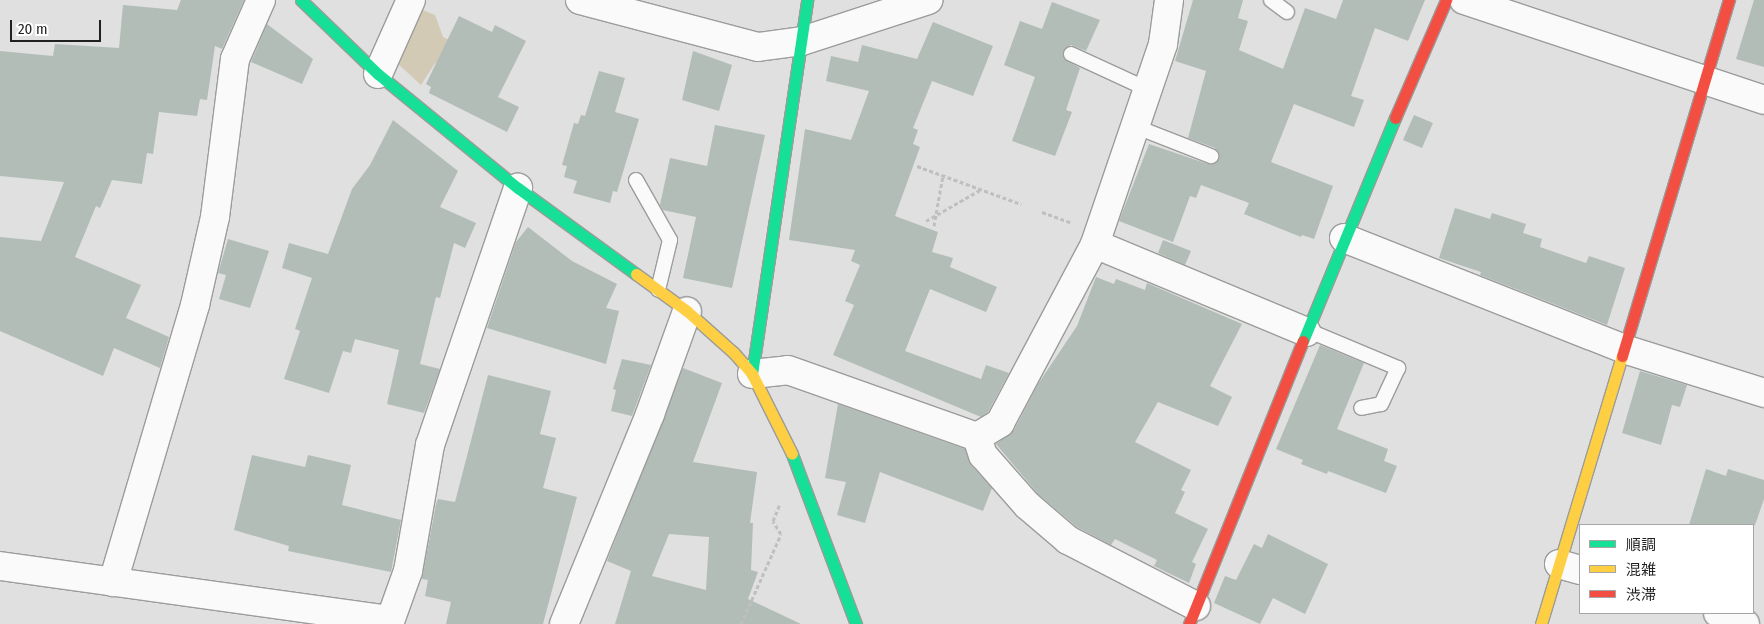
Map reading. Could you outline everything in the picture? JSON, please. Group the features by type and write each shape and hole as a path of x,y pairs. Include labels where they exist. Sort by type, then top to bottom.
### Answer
{"street":[{"path":"113,582 195,305 215,217 235,59 261,0"},
{"path":"301,0 378,74 518,188 687,310 734,353 752,374 796,462 856,624"},
{"path":"378,74 411,0"},
{"path":"580,0 758,47 802,42 928,0"},
{"path":"752,374 807,0"},
{"path":"977,437 1000,423 1095,244 1162,44 1169,0"},
{"path":"977,437 983,455 1014,491 1068,540 1193,615 1344,238 1446,0"},
{"path":"1464,0 1764,100"},
{"path":"1581,524 1624,349 1729,0"},
{"path":"0,566 389,622 408,571 430,445 518,188"},
{"path":"1344,238 1624,349 1764,393"},
{"path":"1095,244 1307,331"},
{"path":"564,624 650,414 687,310"},
{"path":"752,374 788,370 977,437"},
{"path":"1541,624 1570,567 1579,531"},
{"path":"1720,614 1745,624"}],"lane":[{"path":"1271,0 1286,12"},
{"path":"1071,54 1147,89"},
{"path":"1134,126 1211,156"},
{"path":"636,180 670,240 658,290"},
{"path":"1307,331 1398,368 1381,404 1361,408"}],"path":[{"path":"916,166 1021,204"},
{"path":"934,226 943,176"},
{"path":"926,221 981,190"},
{"path":"741,624 781,534 773,521 796,462"}],"shaded area":[{"path":"420,9 435,15 443,37 455,43 476,82 435,63 421,85 395,61"}],"building":[{"path":"181,0 244,0 222,49 215,46 207,100 200,99 197,116 159,112 153,154 147,153 142,184 112,180 100,208 96,206 75,257 141,285 126,318 169,337 160,368 114,348 103,376 0,331 0,237 41,241 64,182 0,176 0,51 53,56 55,44 119,48 123,5 177,10"},
{"path":"1193,0 1243,0 1238,18 1248,21 1239,50 1283,69 1305,8 1336,19 1343,0 1425,0 1408,41 1375,28 1351,96 1364,100 1354,127 1294,104 1271,162 1333,186 1314,239 1302,235 1301,237 1244,214 1249,203 1201,185 1196,198 1190,196 1173,242 1119,221 1149,144 1208,164 1219,159 1215,148 1188,138 1206,71 1175,61"},
{"path":"1754,0 1764,0 1764,67 1736,59"},
{"path":"1052,2 1100,20 1086,51 1071,45 1063,51 1064,59 1080,68 1066,110 1072,112 1055,156 1012,141 1035,77 1004,65 1020,21 1042,29"},
{"path":"459,16 492,32 495,25 526,41 498,97 519,107 507,132 429,93 431,87 426,84"},
{"path":"933,22 993,46 973,96 932,81 913,128 918,130 913,144 920,147 895,216 938,232 932,252 953,258 950,267 997,287 986,312 930,289 905,351 981,379 986,365 1009,373 988,412 981,417 833,355 854,305 845,301 860,265 851,261 855,250 789,240 805,129 851,140 869,91 826,81 831,56 858,62 862,45 917,59"},
{"path":"267,24 313,59 302,84 251,62"},
{"path":"693,51 732,65 719,111 682,100"},
{"path":"599,71 625,78 615,112 639,119 617,192 613,191 610,203 573,193 577,181 564,177 567,166 562,165 574,123 578,124 581,115 585,116"},
{"path":"1414,115 1433,123 1422,148 1403,140"},
{"path":"393,120 458,171 440,207 476,223 465,248 454,243 440,298 436,297 420,364 440,369 424,413 387,404 399,350 355,339 351,353 343,351 329,393 284,379 300,331 295,329 312,278 282,268 289,243 328,254 352,189 370,165"},
{"path":"715,125 765,135 732,288 683,278 696,217 663,210 660,205 670,158 707,166"},
{"path":"1455,208 1490,219 1492,213 1526,224 1523,233 1542,239 1540,247 1586,263 1589,256 1625,268 1607,325 1480,275 1481,272 1439,258"},
{"path":"528,227 572,261 617,284 606,308 619,311 606,364 487,328 516,242"},
{"path":"228,239 269,251 250,308 219,299 226,275 218,273"},
{"path":"1163,240 1191,251 1185,265 1158,253"},
{"path":"1096,277 1114,284 1116,279 1145,290 1147,283 1242,324 1210,386 1232,397 1218,426 1158,402 1135,442 1191,470 1181,490 1185,492 1175,513 1208,529 1192,562 1196,564 1189,583 1154,566 1157,560 1115,539 1111,545 1077,527 1038,494 996,444 1014,430 1038,384 1077,326"},
{"path":"1320,345 1364,363 1337,429 1388,449 1384,461 1397,466 1386,493 1328,471 1327,474 1301,464 1303,460 1276,449"},
{"path":"622,359 651,365 632,416 611,411 616,390 613,389"},
{"path":"683,368 722,383 693,462 757,472 750,523 753,523 751,570 758,572 748,599 801,624 615,624 631,571 607,561","holes":["669,534 709,537 706,590 652,576"]},
{"path":"1640,371 1687,385 1680,407 1672,405 1661,445 1622,433"},
{"path":"488,375 551,391 540,434 556,438 543,488 577,497 543,624 446,624 451,602 425,596 428,580 422,579 436,504 438,499 455,502"},
{"path":"838,404 965,449 971,465 992,488 983,511 880,472 865,523 837,515 846,482 825,478"},
{"path":"252,455 305,467 308,455 351,465 342,505 401,520 391,572 288,551 289,546 234,530"},
{"path":"1706,469 1726,476 1728,469 1764,480 1764,499 1755,525 1689,524"},
{"path":"1268,534 1328,564 1305,614 1273,598 1260,624 1214,603 1225,576 1236,580 1254,544 1262,548"}],"traffic: fast":[{"path":"301,0 378,74 518,188 636,274"},
{"path":"752,374 807,0"},
{"path":"1303,341 1395,118"},
{"path":"792,454 856,624"}],"traffic: slow":[{"path":"636,274 687,311 734,353 752,374 792,454"},
{"path":"1541,624 1622,356"}],"traffic: jam":[{"path":"1395,118 1446,0"},
{"path":"1622,356 1729,0"},
{"path":"1189,624 1303,341"}]}
